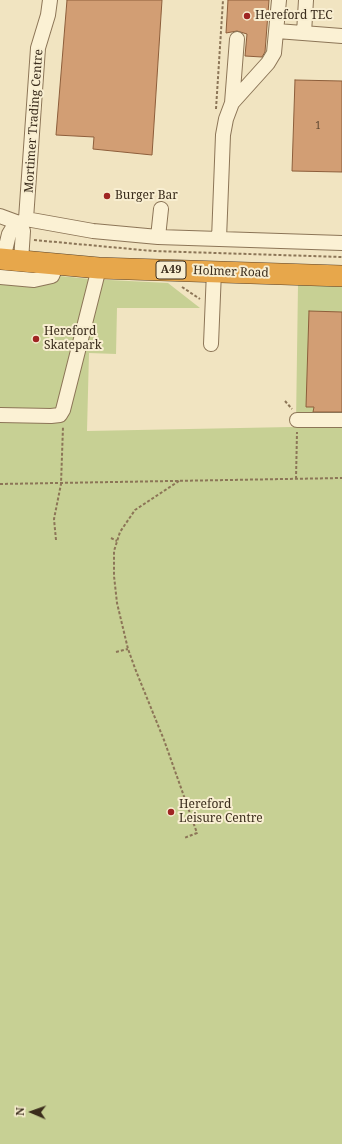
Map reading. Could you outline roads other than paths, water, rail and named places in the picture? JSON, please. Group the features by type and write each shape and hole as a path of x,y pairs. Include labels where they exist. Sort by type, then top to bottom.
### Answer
{"highway":[{"name":"Holmer Road","path":"6,264 57,264 100,268 342,276"}],"street":[{"name":"Mortimer Trading Centre","path":"23,221 38,48 48,14 50,0"},
{"path":"232,103 268,63 274,53 279,0"},
{"path":"304,33 306,0"},
{"path":"277,31 342,36"},
{"path":"219,239 223,135 226,118 232,103 237,39"},
{"path":"158,236 161,209"},
{"path":"0,216 23,221 93,231 219,239 342,243"},
{"path":"6,264 9,234 23,221"},
{"path":"0,415 60,415 63,410 100,268"},
{"path":"211,344 214,271"},
{"path":"298,420 342,420"}],"place":[{"name":"Hereford TEC","path":"247,16"},
{"name":"Burger Bar","path":"107,196"},
{"name":"Hereford Skatepark","path":"36,339"},
{"name":"Hereford Leisure Centre","path":"171,812"}]}
